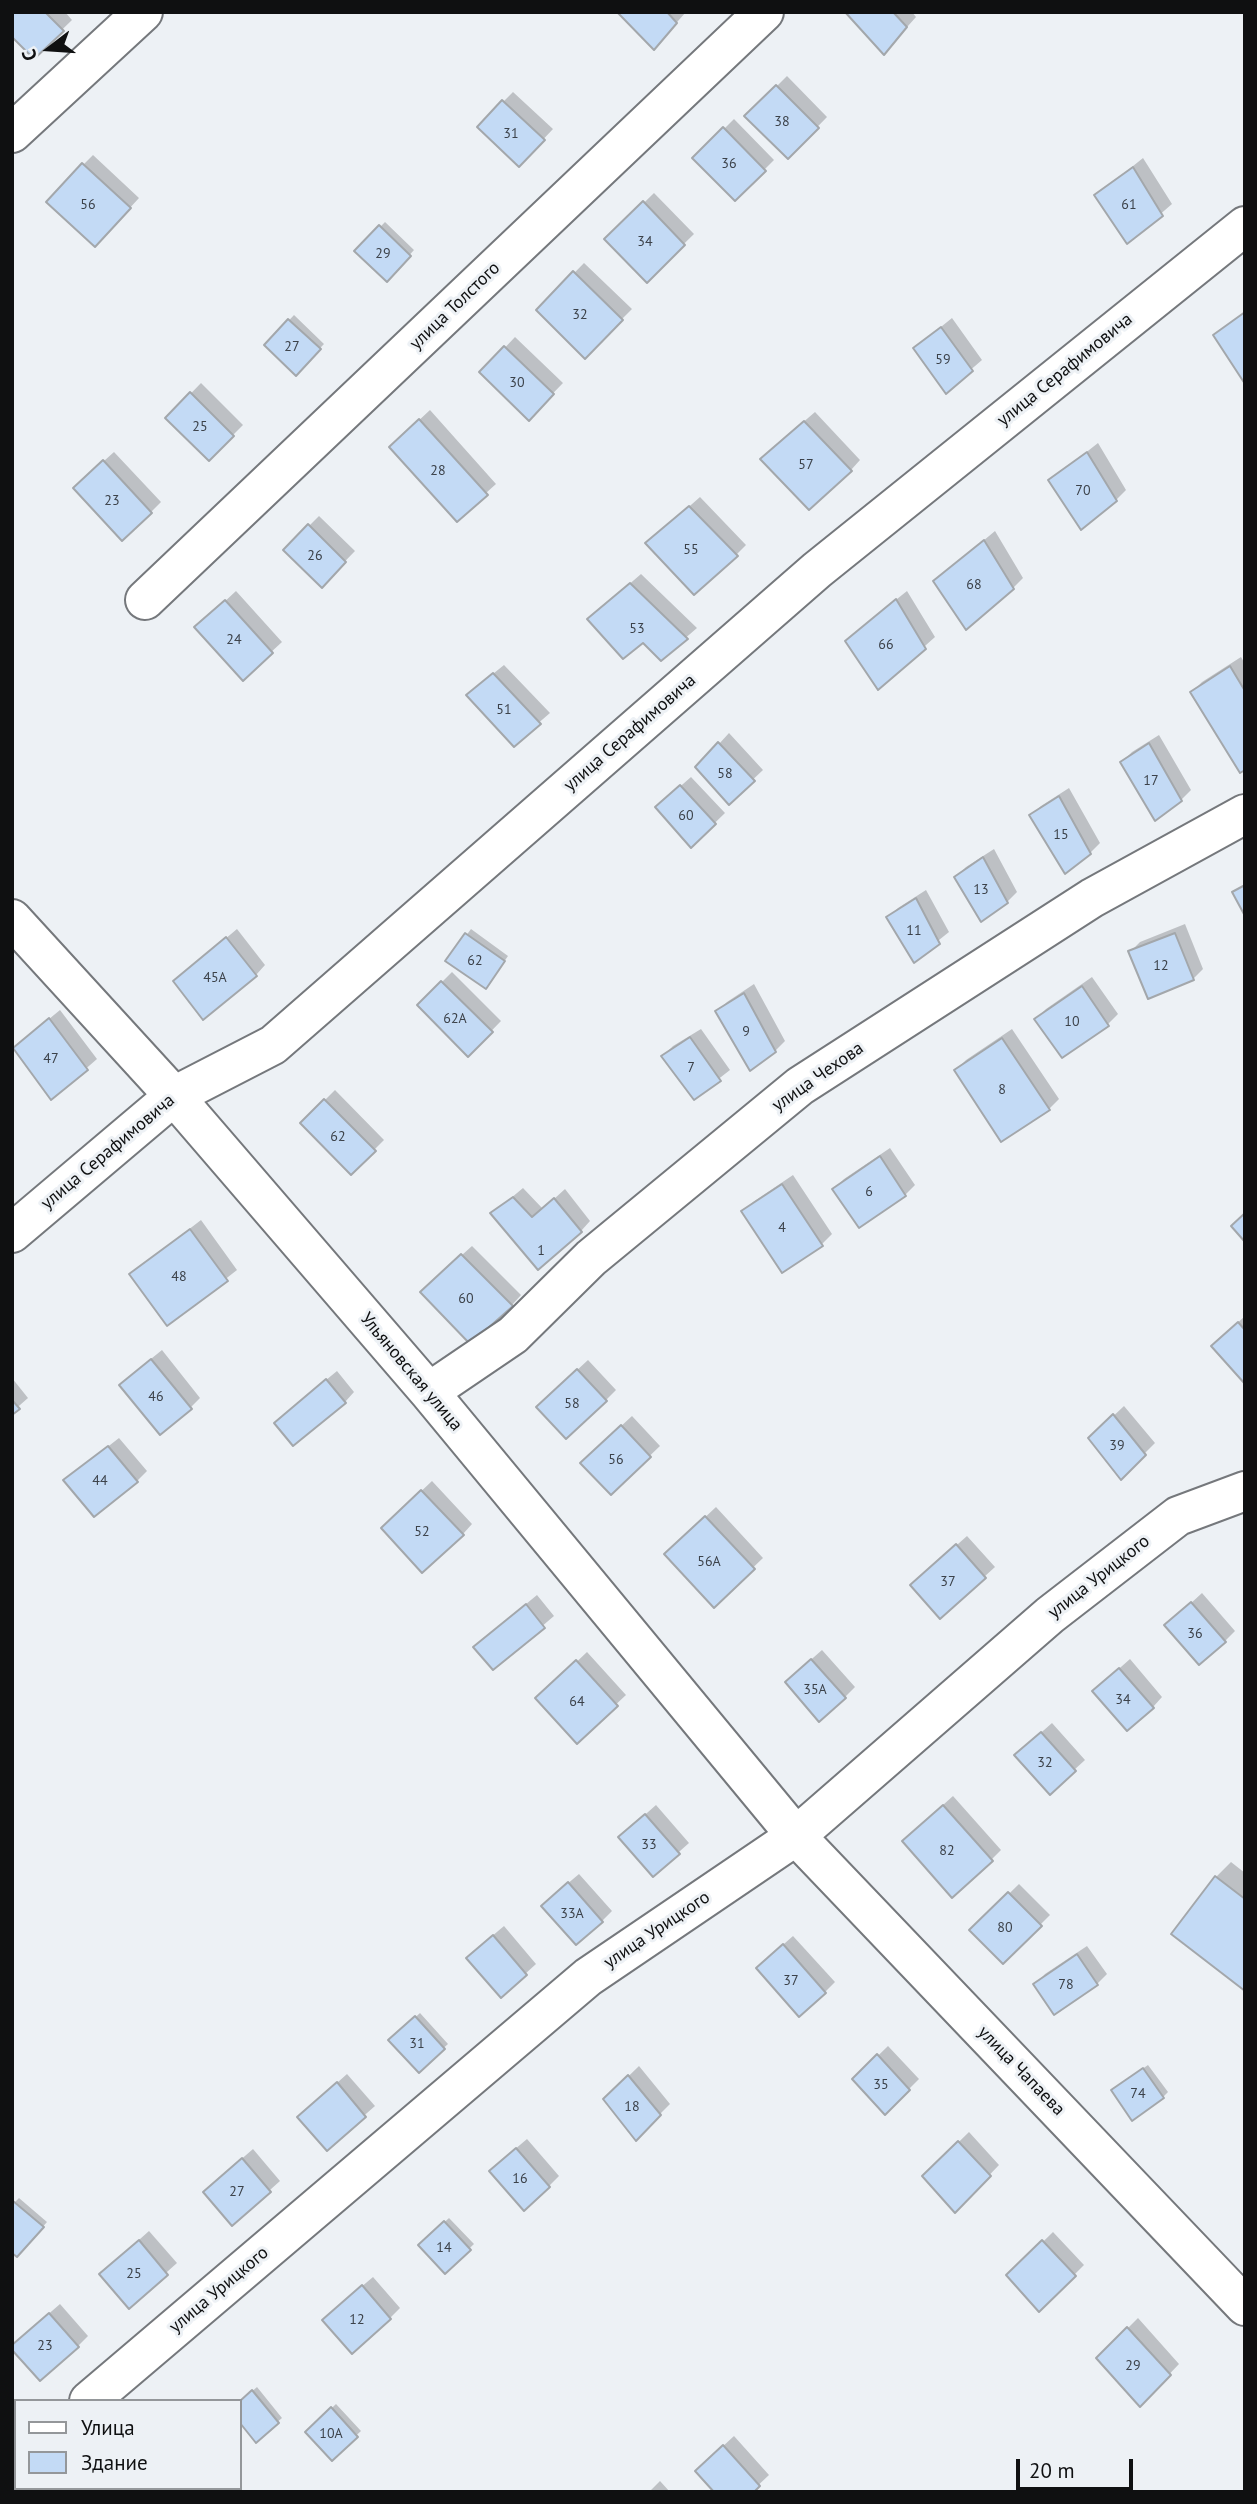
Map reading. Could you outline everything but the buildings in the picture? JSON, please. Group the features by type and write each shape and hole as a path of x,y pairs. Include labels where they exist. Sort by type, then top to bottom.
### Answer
{"street":[{"path":"12,133 143,12"},
{"name":"улица Толстого","path":"145,600 765,12"},
{"name":"улица Серафимовича","path":"12,1233 174,1096 273,1045 817,570 1245,226"},
{"name":"улица Чехова","path":"429,1392 513,1335 591,1258 800,1086 1092,898 1245,814"},
{"name":"Ульяновская улица","path":"12,919 174,1096 429,1392 796,1836"},
{"name":"улица Урицкого","path":"91,2399 589,1977 796,1836 1050,1615 1178,1516 1245,1491"},
{"name":"улица Чапаева","path":"796,1836 1245,2306"}]}
